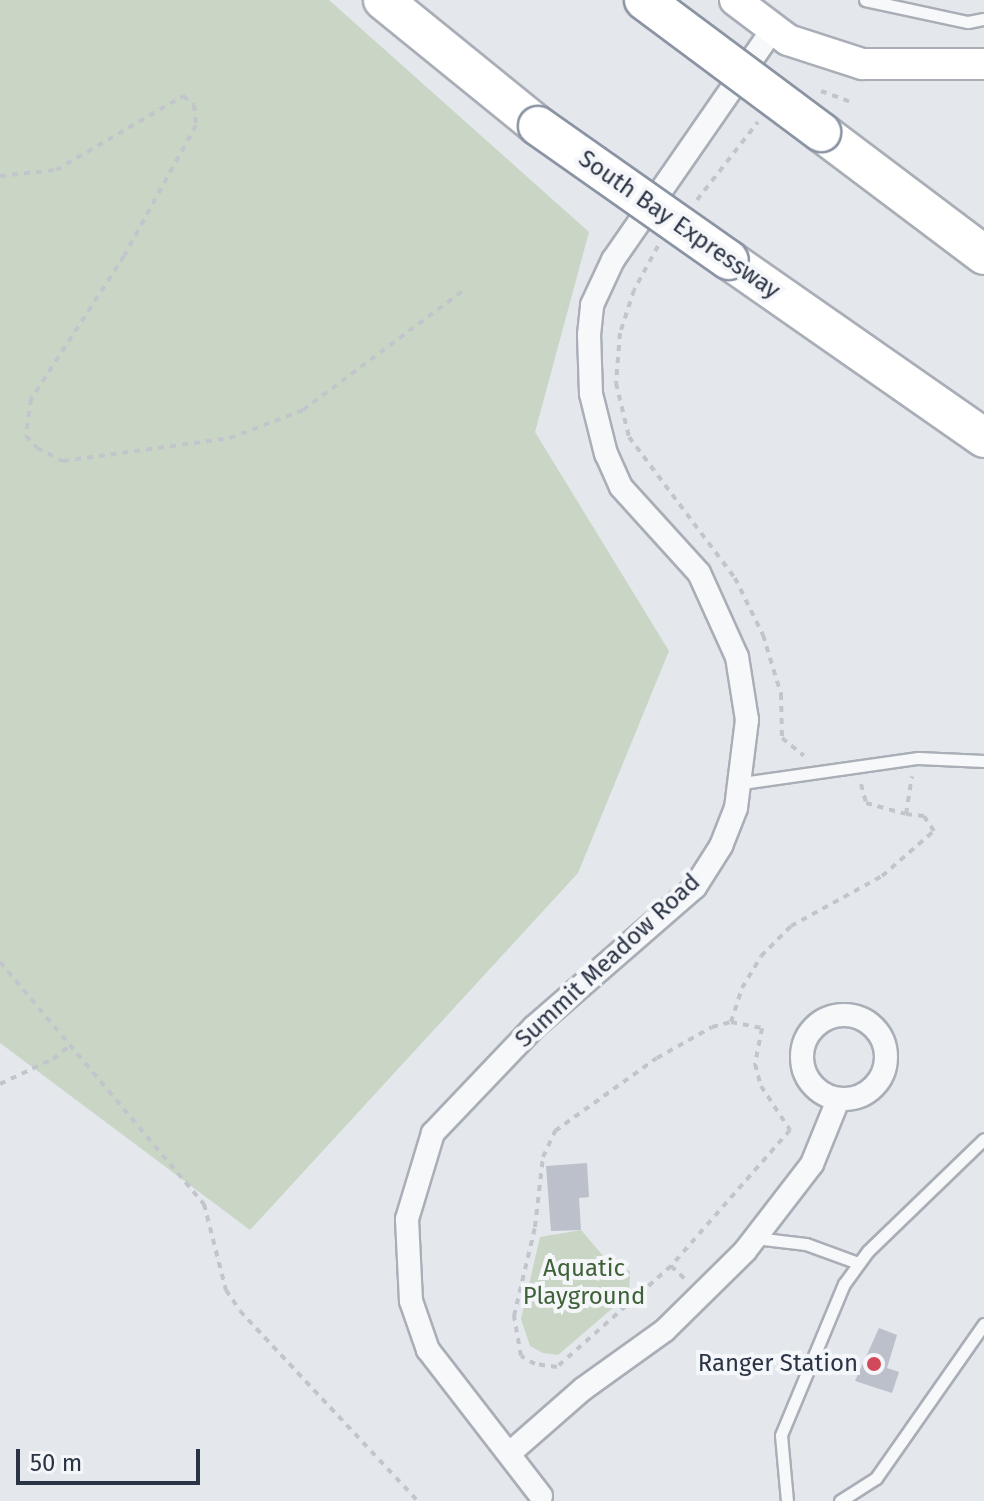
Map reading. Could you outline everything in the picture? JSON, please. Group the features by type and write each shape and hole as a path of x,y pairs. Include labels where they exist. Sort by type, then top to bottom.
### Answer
{"highway":[{"name":"South Bay Expressway","path":"383,0 538,126 984,438"},
{"path":"644,0 984,255"}],"street":[{"path":"735,0 788,40 862,64 984,64"},
{"name":"Summit Meadow Road","path":"544,1499 511,1452 428,1350 418,1326 405,1249 421,1161 433,1133 534,1027 695,887 721,846 742,783 747,720 728,628 690,561 621,487 597,423 589,335 592,305 613,260 773,29"},
{"path":"511,1452 583,1389 665,1330 755,1238 812,1164 838,1100"}],"lane":[{"path":"865,0 968,22 984,19"},
{"path":"742,783 826,774 918,758 984,761"},
{"path":"787,1501 781,1435 844,1284 858,1263 984,1139"},
{"path":"755,1238 806,1244 858,1263"},
{"path":"840,1501 876,1478 984,1324"}],"path":[{"path":"806,85 849,101"},
{"path":"0,176 56,170 183,96 194,105 196,125 124,256 31,399 26,436 37,448 63,461 230,438 303,410 464,290"},
{"path":"687,212 763,116"},
{"path":"667,235 634,290 620,333 616,383 629,437 735,578 763,635 781,694 782,738 826,774 859,777 866,803 924,816 934,831 882,876 791,926 761,956 742,988 731,1022 657,1058 555,1131 543,1157 535,1227 514,1316 521,1356 535,1364 557,1367 671,1266 790,1130 761,1086 755,1064 762,1028 731,1022"},
{"path":"906,814 918,758"},
{"path":"0,962 204,1204 226,1290 240,1311 418,1501"},
{"path":"0,1084 53,1059 70,1045"}],"green space":[{"path":"0,0 329,0 589,232 535,432 669,651 578,873 250,1230 0,1043"},
{"name":"Aquatic Playground","path":"581,1230 612,1266 630,1271 629,1294 558,1355 543,1353 530,1346 521,1319 540,1237"}],"building":[{"path":"587,1163 589,1197 579,1198 581,1230 551,1231 546,1166"},
{"name":"Ranger Station","path":"879,1328 897,1335 887,1368 899,1372 892,1393 855,1381"}],"place":[{"name":"Ranger Station","path":"874,1364"}]}
